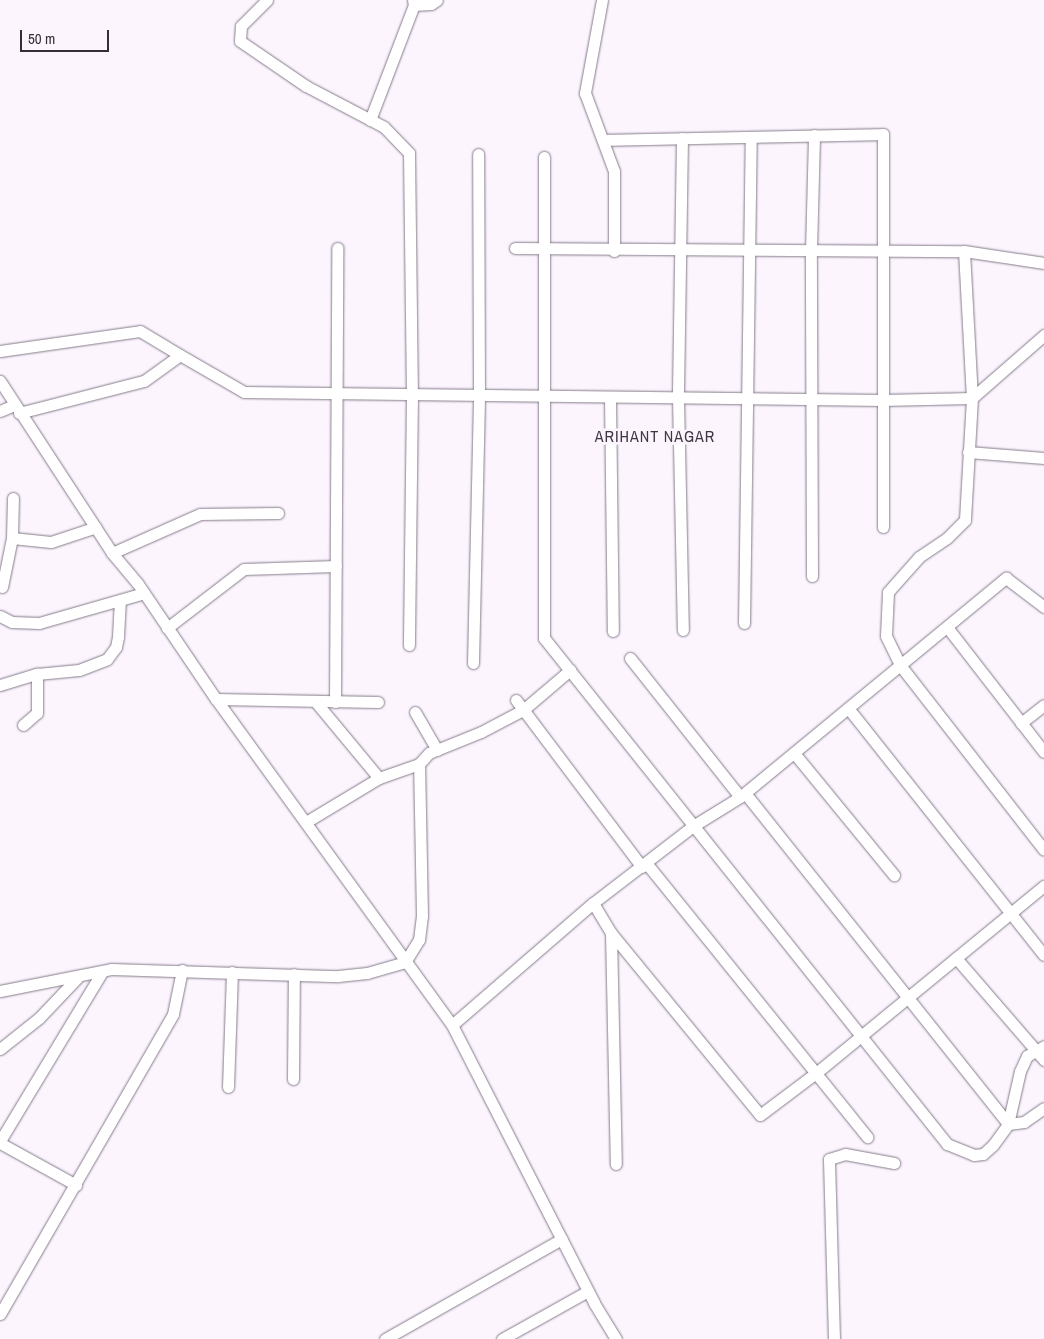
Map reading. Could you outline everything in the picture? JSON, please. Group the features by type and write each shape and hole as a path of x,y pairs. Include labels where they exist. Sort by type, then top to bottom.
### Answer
{"street":[{"path":"267,0 242,26 240,41 306,86 384,127 409,153 412,394 409,645"},
{"path":"370,120 413,3 431,4 437,0"},
{"path":"602,0 585,93 605,140 614,171 614,251"},
{"path":"605,140 883,134 882,400 884,527"},
{"path":"812,576 811,251 814,135"},
{"path":"744,623 747,251 751,137"},
{"path":"682,138 678,398 682,630"},
{"path":"473,663 479,395 478,154"},
{"path":"544,157 544,638 947,1144 974,1155 983,1154 1008,1124 1020,1071 1027,1056 1040,1048"},
{"path":"335,702 338,393 337,248"},
{"path":"515,248 614,251 964,251 1044,263"},
{"path":"964,251 972,398 965,520 947,538 919,556 888,592 886,636 900,665 1044,850"},
{"path":"0,351 140,331 244,392 882,400 972,398 1044,335"},
{"path":"0,411 17,409 144,381 180,355"},
{"path":"0,381 112,553 144,593 216,700 452,1025 588,1291 616,1339"},
{"path":"610,396 613,631"},
{"path":"968,452 1044,458"},
{"path":"2,587 12,538 13,498"},
{"path":"112,553 200,514 278,513"},
{"path":"12,538 51,542 96,527"},
{"path":"167,628 244,569 336,566"},
{"path":"452,1025 593,903 693,826 742,795 1006,578 1044,607"},
{"path":"0,616 12,622 32,623 120,601 144,593"},
{"path":"0,685 38,674 80,670 107,659 116,647 120,601"},
{"path":"947,627 1044,752"},
{"path":"630,658 909,997 1008,1124"},
{"path":"306,822 378,778 419,764 437,750 481,732 523,710 570,670"},
{"path":"23,725 37,714 38,674"},
{"path":"216,700 378,702"},
{"path":"516,700 644,865 867,1137"},
{"path":"315,701 378,778"},
{"path":"1021,722 1044,705"},
{"path":"848,708 1044,956"},
{"path":"415,712 437,750"},
{"path":"794,753 894,875"},
{"path":"0,991 124,969 294,974 367,974 405,962 419,940 422,916 419,764"},
{"path":"593,903 611,933 760,1115 816,1073 1044,886"},
{"path":"611,933 616,1164"},
{"path":"956,958 1040,1048 1044,1060"},
{"path":"0,1314 173,1014 182,970"},
{"path":"76,1185 0,1142 102,972"},
{"path":"228,1087 232,972"},
{"path":"293,1079 294,974"},
{"path":"0,1049 39,1018 77,978"},
{"path":"1008,1124 1024,1122 1044,1108"},
{"path":"834,1339 829,1159 844,1154 894,1163"},
{"path":"385,1339 562,1239"},
{"path":"502,1339 588,1291"}],"district":[{"name":"ARIHANT NAGAR","path":"655,436"}]}
